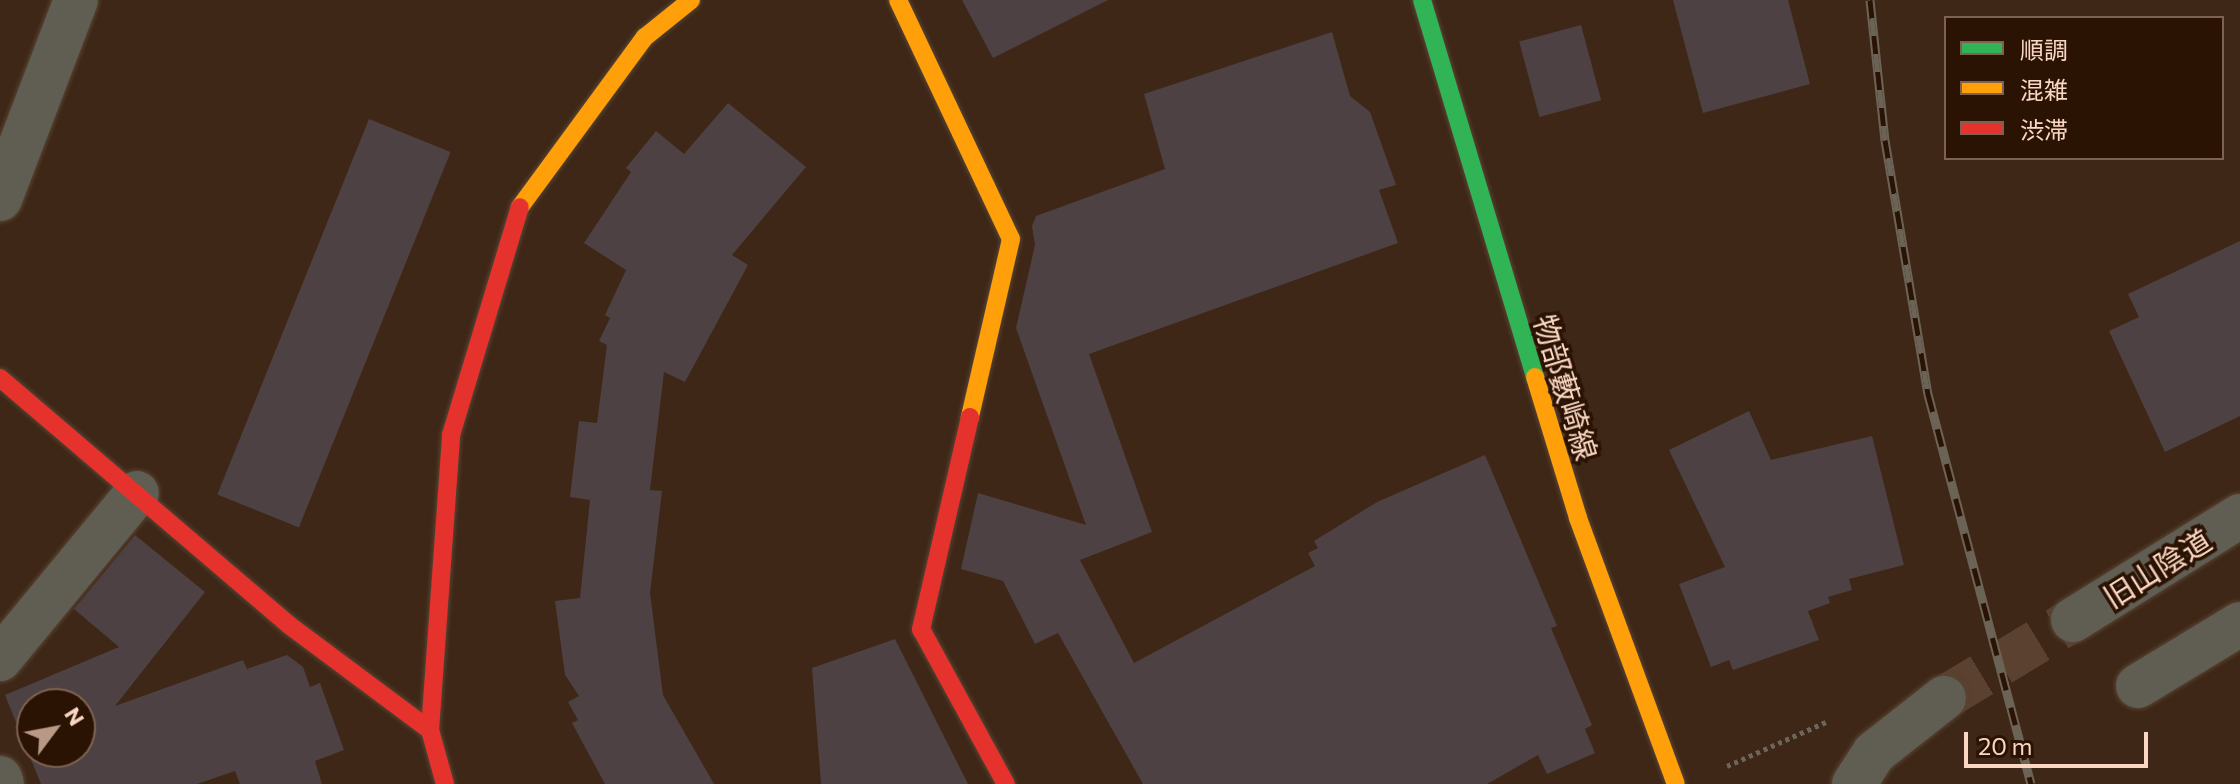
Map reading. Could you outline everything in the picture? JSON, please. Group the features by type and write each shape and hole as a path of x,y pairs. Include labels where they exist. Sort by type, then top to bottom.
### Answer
{"street":[{"path":"0,199 76,0"},
{"path":"445,784 430,730 451,435 517,211 645,37 691,0"},
{"path":"898,0 1011,239 921,629 1006,784"},
{"name":"物部藪崎線","path":"1422,0 1578,518 1676,784"},
{"path":"0,378 289,625 430,730"},
{"path":"0,659 137,493"},
{"name":"旧山陰道","path":"2073,620 2240,516"},
{"path":"2138,686 2240,624"},
{"path":"1854,784 1874,753 1944,698"},
{"path":"0,778 2,784"}],"path":[{"path":"1714,772 1836,715"}],"building":[{"path":"962,0 1108,0 993,58"},
{"path":"1673,0 1788,0 1810,84 1703,113"},
{"path":"1581,25 1601,100 1539,117 1519,42"},
{"path":"1332,32 1350,96 1370,112 1396,185 1379,190 1398,243 1089,354 1152,532 1080,560 1134,663 1315,566 1308,553 1318,548 1314,541 1377,502 1485,455 1557,626 1551,628 1592,725 1585,729 1595,753 1547,774 1538,755 1487,784 1143,784 1058,633 1035,644 1003,581 961,569 978,493 1086,525 1016,328 1035,245 1032,226 1036,216 1165,169 1144,94"},
{"path":"728,103 806,167 732,255 748,265 685,382 664,372 650,490 662,491 650,593 663,695 714,784 605,784 572,723 578,720 568,702 579,696 565,675 555,601 580,598 590,500 570,497 579,421 597,423 607,345 599,341 610,318 605,315 626,270 584,243 631,172 626,168 656,131 684,154"},
{"path":"369,119 451,152 299,527 217,495"},
{"path":"2240,241 2240,416 2165,452 2109,331 2139,317 2128,294"},
{"path":"1749,411 1771,460 1872,436 1904,565 1849,579 1852,590 1828,597 1830,603 1808,611 1819,640 1733,670 1729,660 1711,667 1679,584 1725,567 1669,450"},
{"path":"135,535 205,592 115,706 243,660 247,669 287,655 303,667 310,687 320,683 344,750 315,761 322,784 240,784 235,771 197,784 41,784 35,768 96,768 96,688 22,688 119,647 74,609"},
{"path":"895,639 968,784 821,784 812,668"},
{"path":"16,690 16,722 5,695"}],"tunnel":[{"path":"1944,698 2073,620"}],"railway":[{"path":"1870,0 1885,140 1928,394 2031,784"}],"traffic: fast":[{"path":"1422,0 1535,377"}],"traffic: slow":[{"path":"520,207 645,37 691,0"},
{"path":"898,0 1011,239 970,417"},
{"path":"1535,377 1578,518 1676,784"}],"traffic: jam":[{"path":"445,784 430,730 451,435 520,207"},
{"path":"0,378 289,625 430,730"},
{"path":"970,417 921,629 1006,784"}]}
